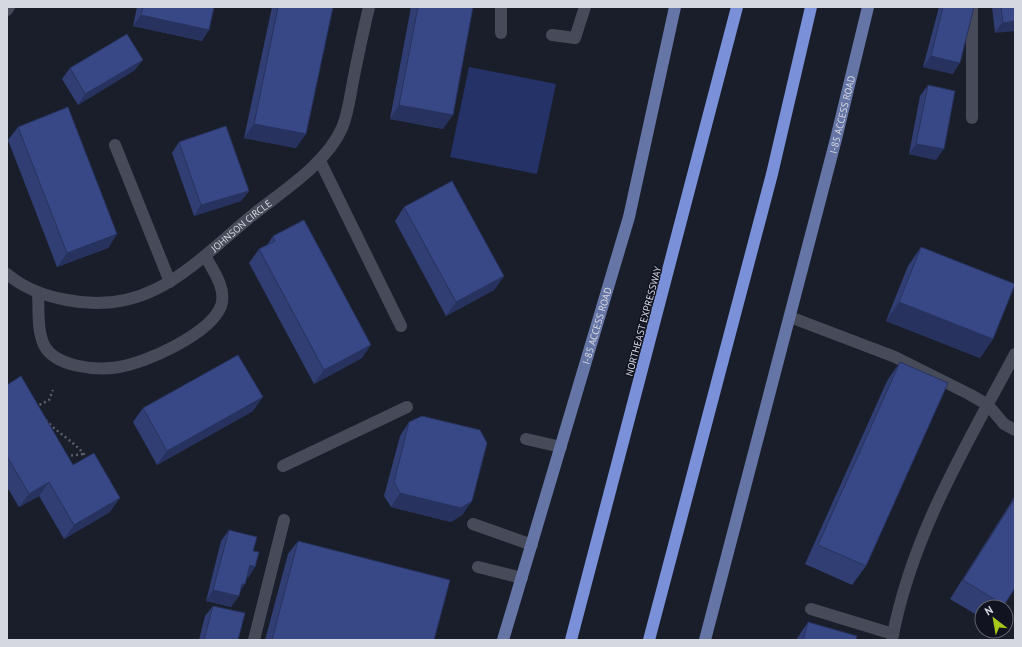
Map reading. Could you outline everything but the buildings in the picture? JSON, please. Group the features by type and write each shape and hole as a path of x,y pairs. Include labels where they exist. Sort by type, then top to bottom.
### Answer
{"highway":[{"name":"NORTHEAST EXPRESSWAY","path":"571,640 737,7"},
{"path":"649,640 772,174 811,7"}],"main road":[{"name":"I-85 ACCESS ROAD","path":"503,640 629,217 675,7"},
{"name":"I-85 ACCESS ROAD","path":"705,640 790,317 868,7"}],"street":[{"name":"JOHNSON CIRCLE","path":"7,274 18,283 38,294 79,303 99,304 125,301 170,282 205,256 320,161 342,129 348,108 369,7"},
{"path":"501,7 501,33"},
{"path":"552,34 575,38 586,7"},
{"path":"972,7 972,118"},
{"path":"115,145 170,282"},
{"path":"320,161 400,326"},
{"path":"38,294 40,331 44,346 57,359 74,365 117,368 137,363 170,349 199,330 214,317 221,306 222,291 205,256"},
{"path":"790,317 894,357 988,405 1004,424 1015,430"},
{"path":"811,609 893,637 911,564 938,499 1015,354"},
{"path":"283,466 407,407"},
{"path":"526,439 561,446"},
{"path":"254,640 284,520"},
{"path":"473,524 532,545"},
{"path":"478,567 522,578"}],"path":[{"path":"28,411 49,400 53,390"},
{"path":"35,407 40,413"},
{"path":"44,418 54,429 82,449 92,467"},
{"path":"62,456 84,454"}],"shaded area":[{"path":"469,67 556,84 537,174 450,157"}]}
